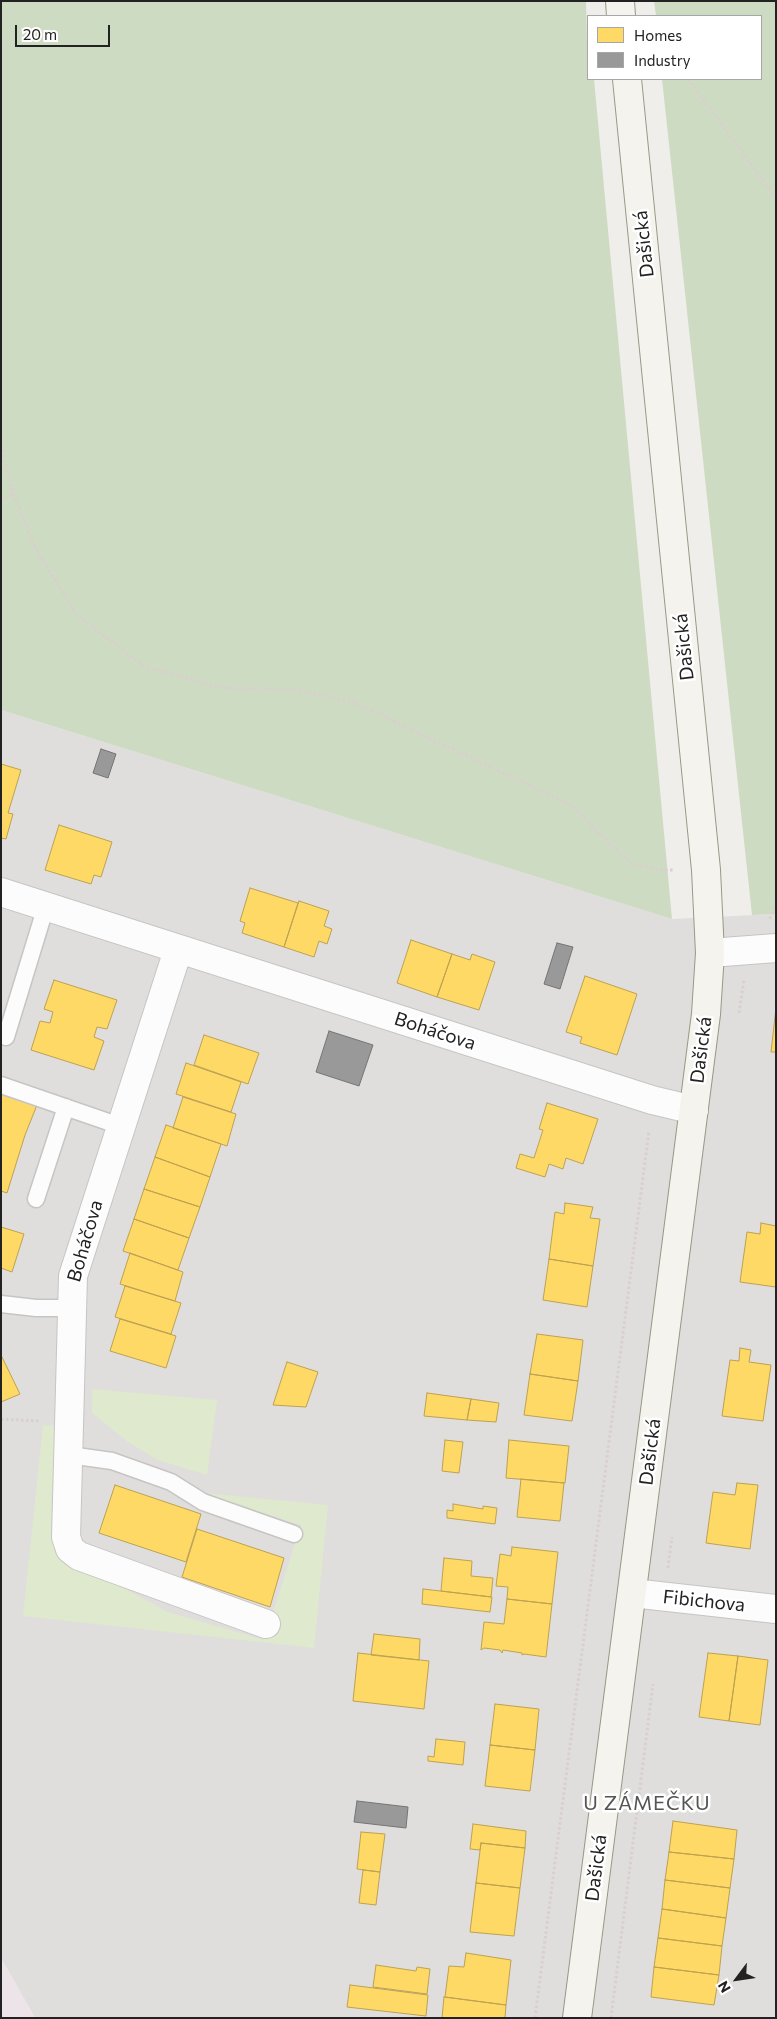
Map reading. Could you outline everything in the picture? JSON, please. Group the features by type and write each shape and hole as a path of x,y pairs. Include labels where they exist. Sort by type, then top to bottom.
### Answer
{"main road":[{"path":"620,1 621,15"},
{"name":"Dašická","path":"577,2018 706,1014 710,953 706,870 627,80"}],"street":[{"name":"Boháčova","path":"1,892 652,1100 694,1110"},
{"path":"710,953 766,942"},
{"name":"Boháčova","path":"178,950 73,1276 66,1537 70,1549 79,1556 266,1624"},
{"name":"Fibichova","path":"632,1593 776,1609"}],"lane":[{"path":"6,1037 46,906"},
{"path":"1,1084 120,1126"},
{"path":"36,1199 66,1107"},
{"path":"1,1304 36,1308 71,1308"},
{"path":"69,1455 112,1461 170,1482 203,1502 294,1534"}],"path":[{"path":"689,80 776,198"},
{"path":"1,445 13,494 37,551 77,615 142,665 220,688 293,689 355,703 574,806 611,845 633,864 661,870 706,870"},
{"path":"1,501 13,494"},
{"path":"738,1016 742,986 766,942 776,901"},
{"path":"535,2018 652,1100"},
{"path":"1,1419 70,1422"},
{"path":"664,1597 673,1527"},
{"path":"610,2018 654,1676"}],"shaded area":[{"path":"1,710 672,919 776,914 776,2018 35,2018 1,1958"},
{"path":"1,1958 35,2018 1,2018"}],"green space":[{"path":"1,1 586,1 587,80 594,80 672,919 1,710"},
{"path":"654,1 776,1 776,914 752,915 662,80 762,80 762,15 656,15"},
{"path":"92,1389 217,1400 207,1475 158,1460 128,1442 92,1413"},
{"path":"43,1425 65,1426 55,1465 59,1558 86,1568 168,1612 264,1640 301,1525 205,1495 204,1493 328,1505 314,1648 23,1616"}],"building: Homes":[{"path":"1,764 21,770 8,813 13,814 6,839 1,838"},
{"path":"59,825 112,842 101,877 94,875 91,884 45,870"},
{"path":"250,888 298,903 284,947 242,933 245,923 240,921"},
{"path":"299,901 329,911 324,926 332,929 327,944 319,941 314,957 284,947"},
{"path":"411,940 452,954 437,997 397,983"},
{"path":"452,954 470,960 472,954 495,962 479,1010 437,997"},
{"path":"585,976 637,994 617,1055 580,1043 582,1037 566,1032"},
{"path":"54,980 117,1000 107,1029 97,1027 94,1037 104,1041 94,1070 31,1050 40,1021 50,1023 53,1012 44,1009"},
{"path":"776,1008 776,1052 771,1052"},
{"path":"204,1035 259,1053 248,1084 194,1065"},
{"path":"186,1063 241,1082 231,1112 176,1094"},
{"path":"1,1093 37,1105 25,1135 7,1193 1,1191"},
{"path":"183,1097 236,1114 227,1146 173,1128"},
{"path":"547,1103 598,1119 583,1164 566,1158 563,1169 549,1164 545,1177 516,1168 520,1154 534,1158 543,1130 539,1129"},
{"path":"166,1125 221,1144 210,1177 155,1157"},
{"path":"155,1157 210,1177 200,1207 144,1189"},
{"path":"144,1189 200,1207 189,1238 134,1219"},
{"path":"565,1203 593,1207 590,1218 600,1219 593,1266 549,1259 555,1212 564,1214"},
{"path":"134,1219 189,1238 178,1270 123,1251"},
{"path":"761,1223 776,1226 776,1287 740,1282 747,1232 760,1234"},
{"path":"1,1227 24,1234 12,1272 1,1268"},
{"path":"130,1253 183,1272 175,1301 120,1284"},
{"path":"549,1259 593,1266 587,1307 543,1300"},
{"path":"125,1286 181,1303 171,1334 115,1317"},
{"path":"120,1319 176,1336 166,1368 110,1351"},
{"path":"537,1334 583,1340 578,1381 530,1374"},
{"path":"740,1348 751,1350 749,1362 771,1365 763,1421 722,1416 730,1360 739,1361"},
{"path":"1,1355 20,1394 1,1402"},
{"path":"287,1362 318,1372 306,1407 273,1405"},
{"path":"530,1374 578,1381 572,1421 524,1415"},
{"path":"427,1393 471,1399 467,1420 424,1416"},
{"path":"471,1399 499,1403 496,1422 467,1420"},
{"path":"445,1440 463,1442 459,1473 442,1471"},
{"path":"509,1440 569,1446 565,1483 506,1478"},
{"path":"521,1479 564,1483 560,1521 517,1517"},
{"path":"737,1483 758,1485 750,1549 706,1543 713,1492 735,1495"},
{"path":"115,1485 201,1514 186,1562 99,1533"},
{"path":"453,1504 483,1509 483,1506 497,1508 495,1524 447,1518 447,1510 453,1511"},
{"path":"197,1529 284,1558 270,1607 182,1577"},
{"path":"512,1547 558,1552 552,1604 507,1599 508,1587 496,1586 500,1554 511,1556"},
{"path":"444,1558 472,1561 471,1576 493,1578 491,1597 441,1591"},
{"path":"423,1589 492,1597 490,1612 422,1604"},
{"path":"507,1599 552,1604 546,1657 522,1655 522,1653 503,1650 502,1653 500,1650 484,1648 481,1650 484,1622 504,1624"},
{"path":"374,1634 420,1639 419,1660 371,1655"},
{"path":"358,1653 429,1661 424,1709 353,1701"},
{"path":"708,1653 738,1656 729,1721 699,1717"},
{"path":"738,1656 768,1660 760,1725 729,1721"},
{"path":"495,1704 539,1709 535,1750 490,1745"},
{"path":"436,1739 465,1742 463,1765 428,1761 428,1756 434,1757"},
{"path":"490,1745 535,1750 530,1791 485,1786"},
{"path":"673,1821 737,1830 734,1859 669,1852"},
{"path":"473,1824 526,1831 525,1848 481,1843 480,1850 470,1849"},
{"path":"361,1832 385,1834 380,1872 357,1869"},
{"path":"481,1843 525,1848 520,1888 476,1883"},
{"path":"669,1852 734,1859 730,1888 665,1880"},
{"path":"363,1870 380,1872 376,1905 359,1903"},
{"path":"665,1880 730,1888 726,1918 662,1909"},
{"path":"476,1883 520,1888 514,1936 470,1932"},
{"path":"662,1909 726,1918 722,1946 658,1938"},
{"path":"658,1938 722,1946 719,1975 654,1967"},
{"path":"466,1953 511,1960 506,2005 445,1997 449,1966 464,1967"},
{"path":"376,1965 416,1971 417,1967 430,1969 427,1994 373,1987"},
{"path":"654,1967 719,1975 714,2005 651,1997"},
{"path":"350,1985 428,1995 426,2016 347,2007"},
{"path":"444,1997 506,2005 505,2018 442,2018"}],"building: Industry":[{"path":"101,749 116,754 108,778 93,773"},
{"path":"557,943 573,947 560,989 544,984"},
{"path":"329,1031 373,1045 359,1086 316,1072"},
{"path":"357,1801 408,1807 406,1828 354,1822"}],"district":[{"name":"U ZÁMEČKU","path":"647,1803"}]}
